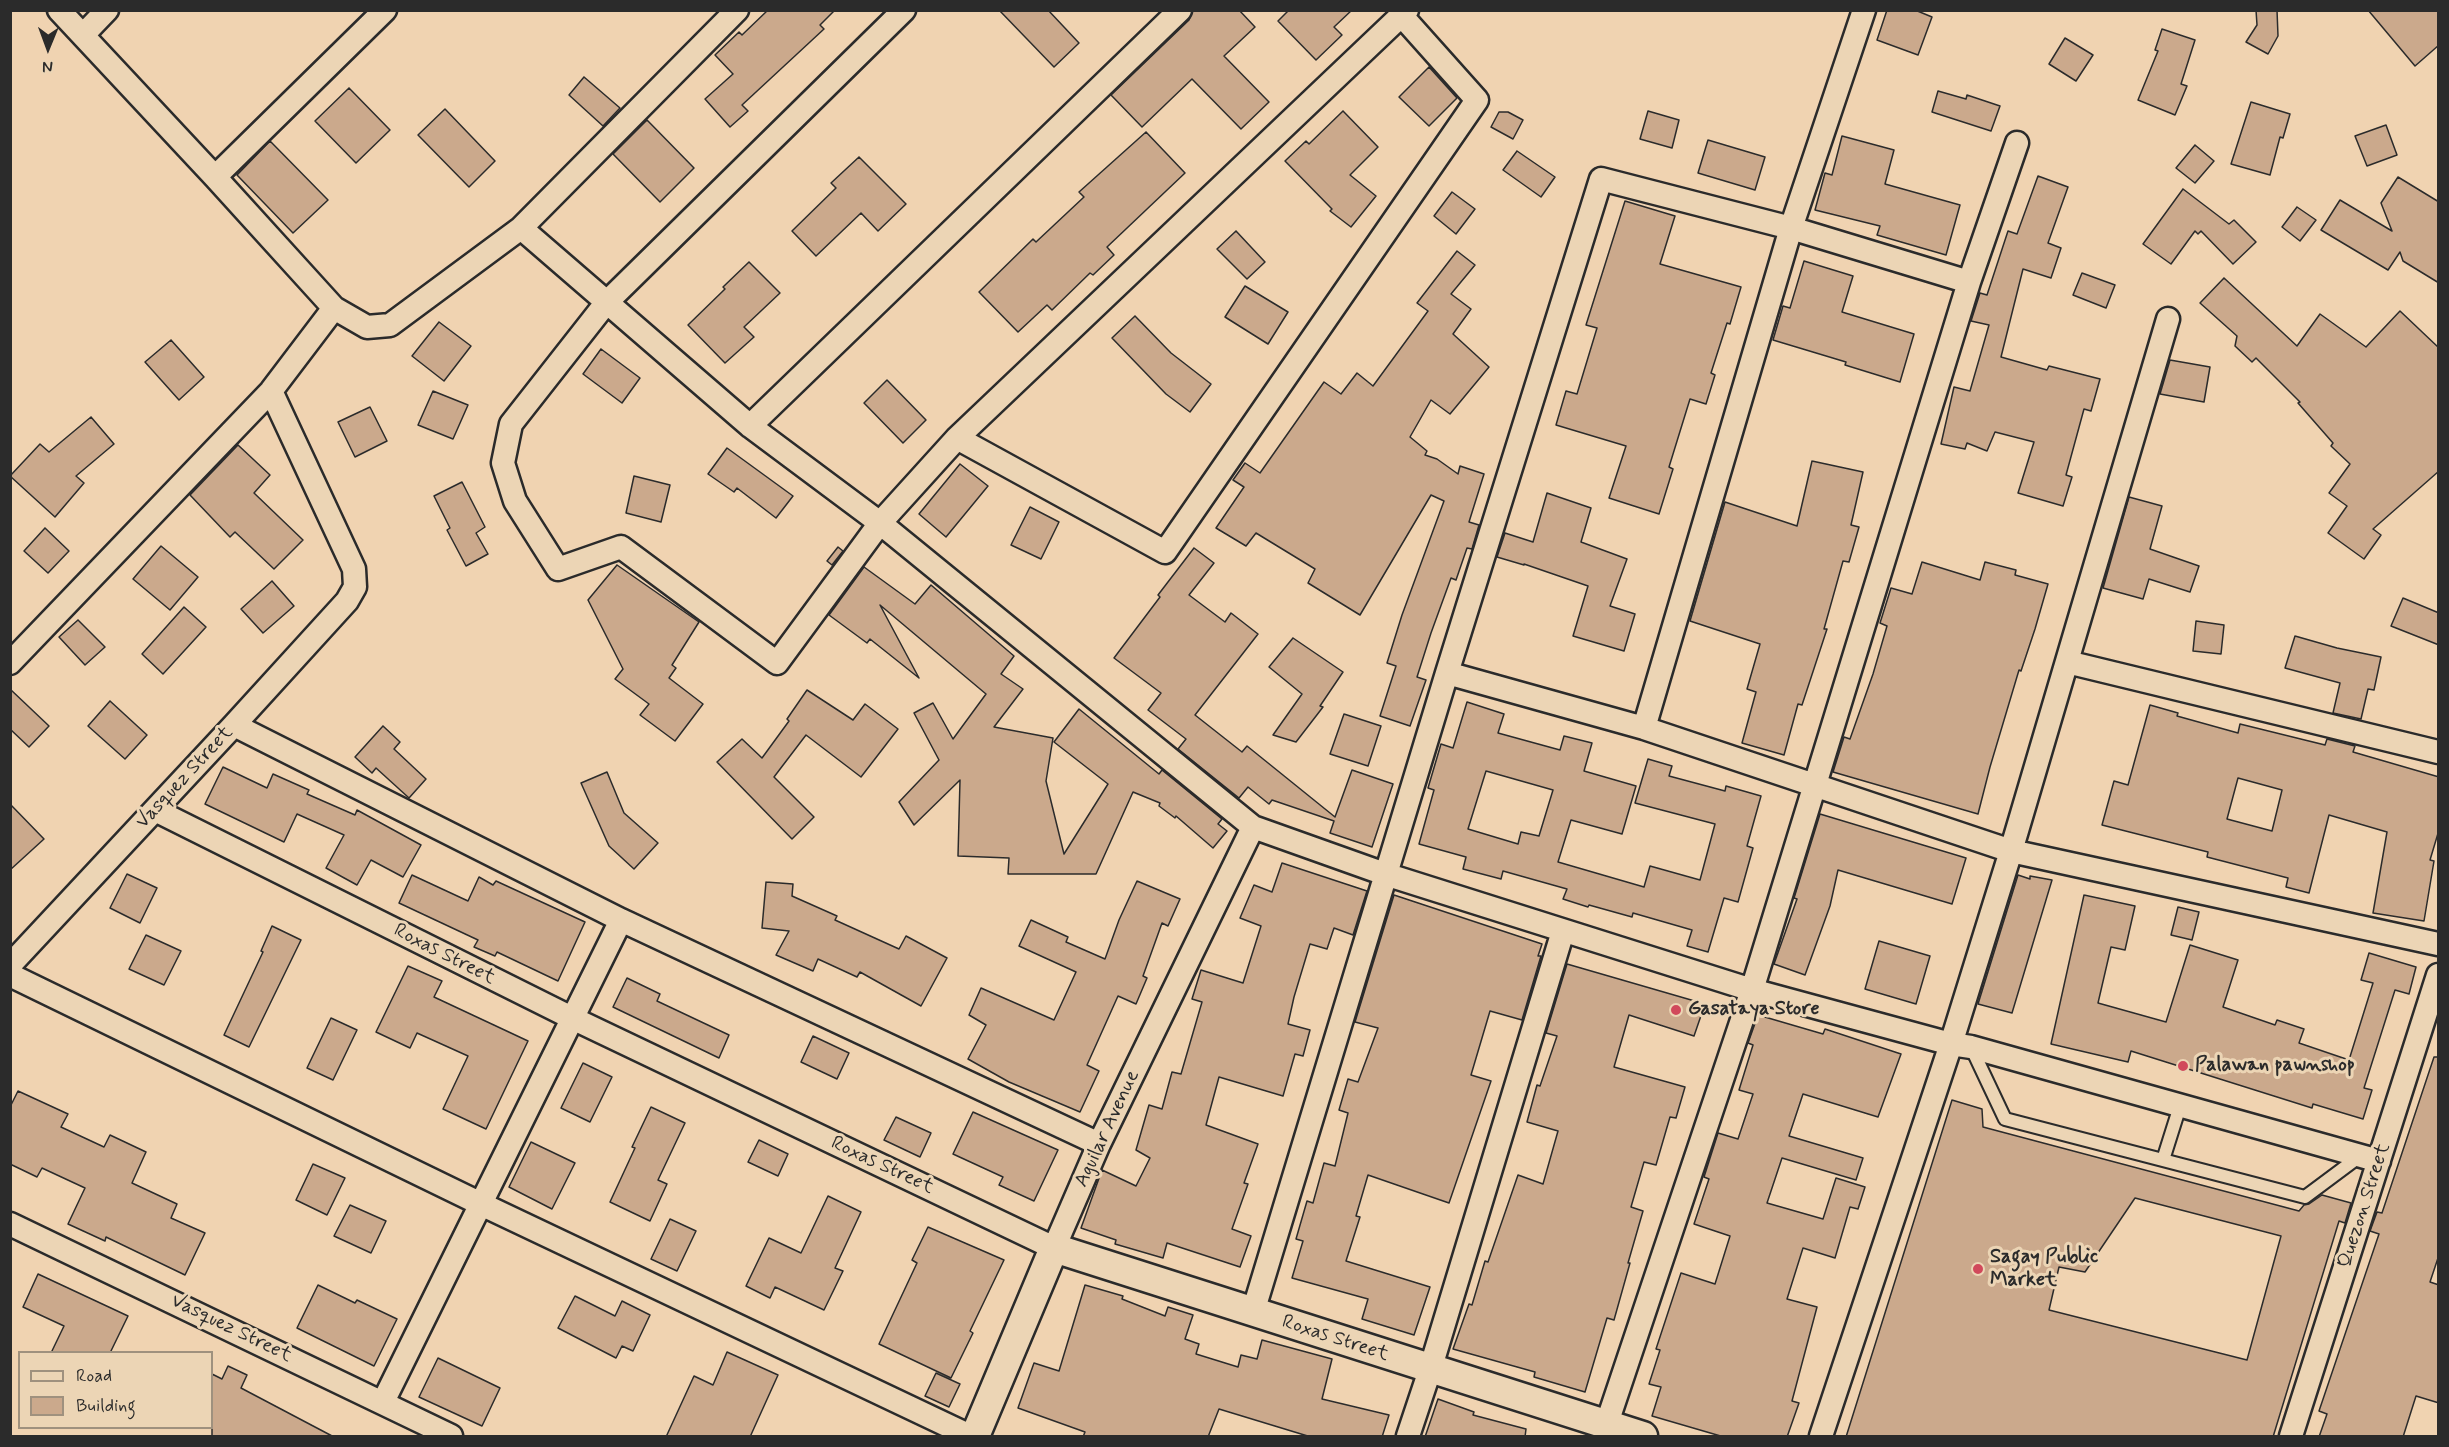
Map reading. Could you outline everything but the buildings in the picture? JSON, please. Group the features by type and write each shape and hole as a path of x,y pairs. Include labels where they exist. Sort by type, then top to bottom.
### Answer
{"street":[{"path":"59,10 334,308 367,327 390,324 521,228 737,10"},
{"path":"83,35 107,10"},
{"path":"215,177 385,10"},
{"path":"904,10 606,303 511,424 503,463 515,501 558,569 621,547 777,663 880,524 957,438 1405,13 1478,100 1165,552 957,438"},
{"path":"750,426 1180,10"},
{"path":"1644,728 1791,228 1864,10"},
{"path":"1606,1426 1752,990 1969,282 2017,143"},
{"path":"1253,1312 1446,673 1601,179 1791,228 1969,282"},
{"path":"521,228 750,426 880,524 1252,827 1385,874 1752,990 2370,1159"},
{"path":"10,663 271,392 334,308"},
{"path":"1821,1437 1961,1046 2011,851 2168,319"},
{"name":"Vasquez Street","path":"10,965 234,725 347,601 355,587 354,569 271,392"},
{"path":"2067,662 2439,752"},
{"path":"1446,673 1644,728 2011,851 2439,944"},
{"path":"234,725 621,920 1099,1144"},
{"name":"Roxas Street","path":"155,810 572,1018 1054,1248 1643,1437"},
{"name":"Aguilar Avenue","path":"973,1437 1099,1144 1252,827"},
{"path":"383,1402 621,920"},
{"path":"1408,1437 1563,931"},
{"path":"10,975 481,1204 973,1437"},
{"name":"Quezon Street","path":"2291,1437 2370,1159 2439,975"},
{"name":"Vasquez Street","path":"10,1224 383,1402 451,1437"}],"lane":[{"path":"1961,1046 2005,1119 2305,1197 2370,1159"},
{"path":"2163,1160 2180,1106"}],"place":[{"name":"Gasataya Store","path":"1676,1010"},
{"name":"Palawan pawnshop","path":"2183,1066"},
{"name":"Sagay Public Market","path":"1978,1269"}]}
